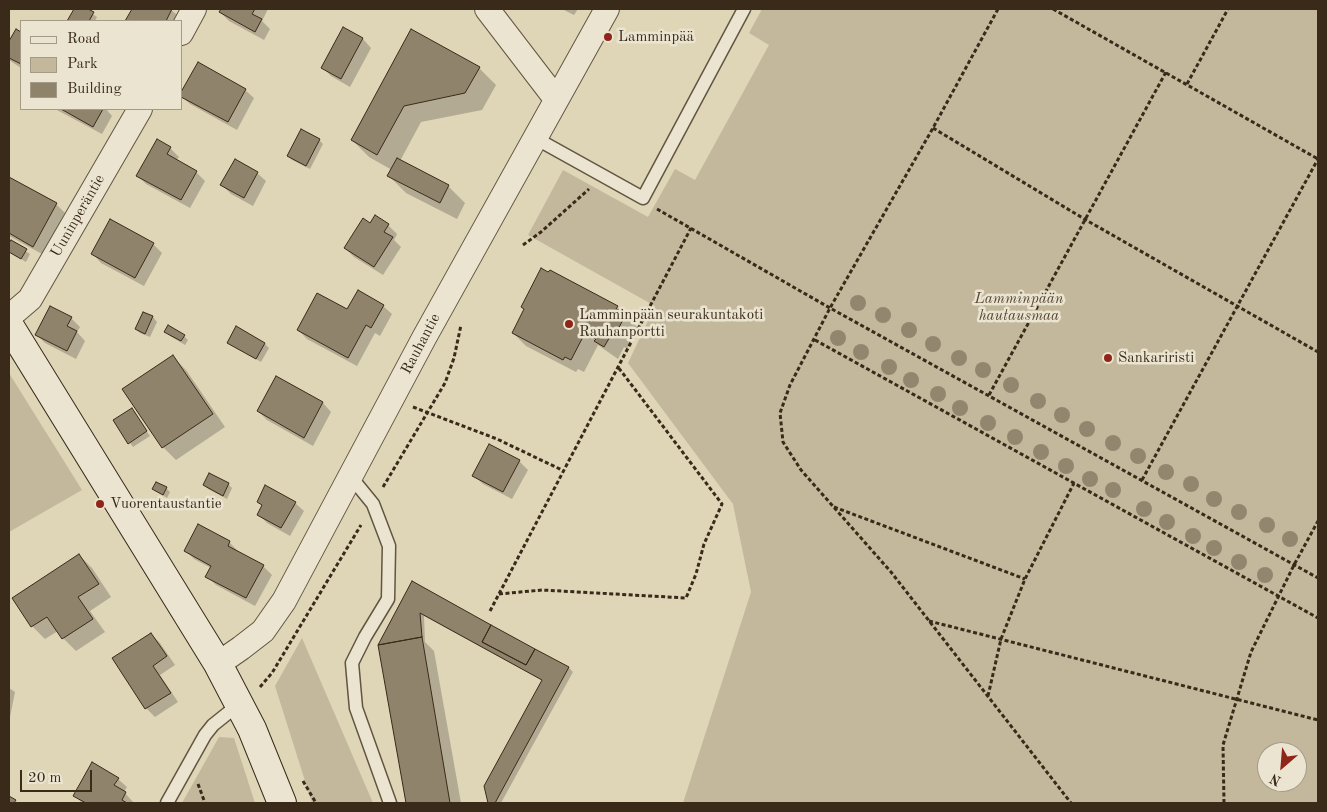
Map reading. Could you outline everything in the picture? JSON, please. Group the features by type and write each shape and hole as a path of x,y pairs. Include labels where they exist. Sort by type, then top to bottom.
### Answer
{"main road":[{"path":"9,325 218,664 248,698 256,738 282,803"}],"street":[{"path":"182,31 194,9"},
{"path":"486,9 556,99"},
{"name":"Rauhantie","path":"218,664 250,642 273,619 556,99 607,9"},
{"name":"Uuninperäntie","path":"9,317 30,299 139,110"}],"lane":[{"path":"535,138 643,198 744,9"},
{"path":"351,477 373,504 389,546 388,599 352,663 356,708 390,803"},
{"path":"167,803 205,734 212,725 248,698"}],"path":[{"path":"998,9 933,128 830,308 790,385 780,413 783,442 801,470 890,572 1071,803"},
{"path":"1053,9 1318,159 1142,480"},
{"path":"1187,84 1228,9"},
{"path":"989,395 1166,72"},
{"path":"933,128 1086,220 1318,352"},
{"path":"523,245 566,211 589,189 598,174"},
{"path":"643,198 658,210 830,308 1318,578"},
{"path":"490,610 691,228"},
{"path":"248,698 272,673 445,383 450,370 461,321"},
{"path":"815,340 1318,618"},
{"path":"499,594 542,590 686,598 696,574 704,544 722,504 618,368"},
{"path":"392,399 496,439 564,471"},
{"path":"988,696 1001,639 1025,579 1074,483"},
{"path":"832,506 1025,579"},
{"path":"1224,803 1223,745 1251,652 1318,521"},
{"path":"928,621 1318,720"}],"green space":[{"name":"Lamminpään hautausmaa","path":"762,9 1318,9 1318,803 683,803 751,592 733,504 628,363 655,306 528,235 563,170 648,217 675,169 695,180 769,45 749,33"},
{"path":"9,373 82,490 9,532"},
{"path":"302,638 373,803 312,803 275,686"},
{"path":"219,737 234,738 255,803 182,803"}],"building":[{"path":"74,9 88,9 94,12 90,20 68,20"},
{"path":"132,9 172,9 166,20 126,20"},
{"path":"221,9 255,9 252,14 262,19 255,32 219,12"},
{"path":"343,27 363,38 341,79 321,68"},
{"path":"16,29 20,31 20,64 9,58 9,41"},
{"path":"411,29 480,67 465,93 404,106 377,155 351,140"},
{"path":"198,62 246,89 228,122 182,98 182,90"},
{"path":"63,110 102,110 93,127"},
{"path":"301,129 320,139 306,166 287,156"},
{"path":"157,139 171,147 167,154 197,171 181,200 136,176"},
{"path":"397,158 449,185 440,203 387,176"},
{"path":"235,159 258,172 244,198 220,185"},
{"path":"9,177 57,203 33,247 9,233"},
{"path":"375,215 389,224 384,232 393,237 374,267 344,248 363,218 370,223"},
{"path":"110,219 154,243 135,278 91,254"},
{"path":"11,240 27,249 21,259 9,252"},
{"name":"Lamminpään seurakuntakoti Rauhanportti","path":"541,268 548,272 550,270 618,306 616,309 626,314 614,337 611,335 604,347 594,341 596,339 585,333 571,360 565,357 563,360 512,333 524,309 521,307"},
{"path":"358,290 384,305 371,328 366,325 348,358 297,330 317,293 347,309"},
{"path":"50,306 72,317 67,326 77,331 67,351 35,335"},
{"path":"143,312 153,316 145,334 135,329"},
{"path":"168,325 185,335 181,341 164,332"},
{"path":"236,326 265,343 256,359 227,343"},
{"path":"173,355 213,414 162,448 122,389"},
{"path":"276,376 323,402 304,438 257,411"},
{"path":"132,408 147,431 128,444 113,420"},
{"path":"489,444 520,460 503,492 472,476"},
{"path":"209,473 229,483 223,496 203,485"},
{"path":"156,482 167,487 163,495 152,489"},
{"path":"265,485 296,502 281,528 257,515 262,505 257,502"},
{"path":"198,524 230,541 228,546 264,565 246,598 205,577 211,566 184,551"},
{"path":"79,554 99,584 78,597 93,619 62,639 47,617 31,627 12,598"},
{"path":"412,581 491,625 482,642 526,665 535,649 569,667 495,803 488,803 484,786 542,680 420,613 422,637 378,645"},
{"path":"491,625 535,649 526,665 482,642"},
{"path":"151,633 167,656 153,666 171,693 145,709 112,658"},
{"path":"422,637 450,803 406,803 378,645"},
{"path":"92,762 119,778 114,785 126,792 122,800 127,803 86,803 73,796"},
{"path":"9,796 16,800 14,803 9,803"}],"place":[{"name":"Lamminpää","path":"608,37"},
{"name":"Lamminpään seurakuntakoti Rauhanportti","path":"569,324"},
{"name":"Sankariristi","path":"1108,358"},
{"name":"Vuorentaustantie","path":"100,504"}]}
